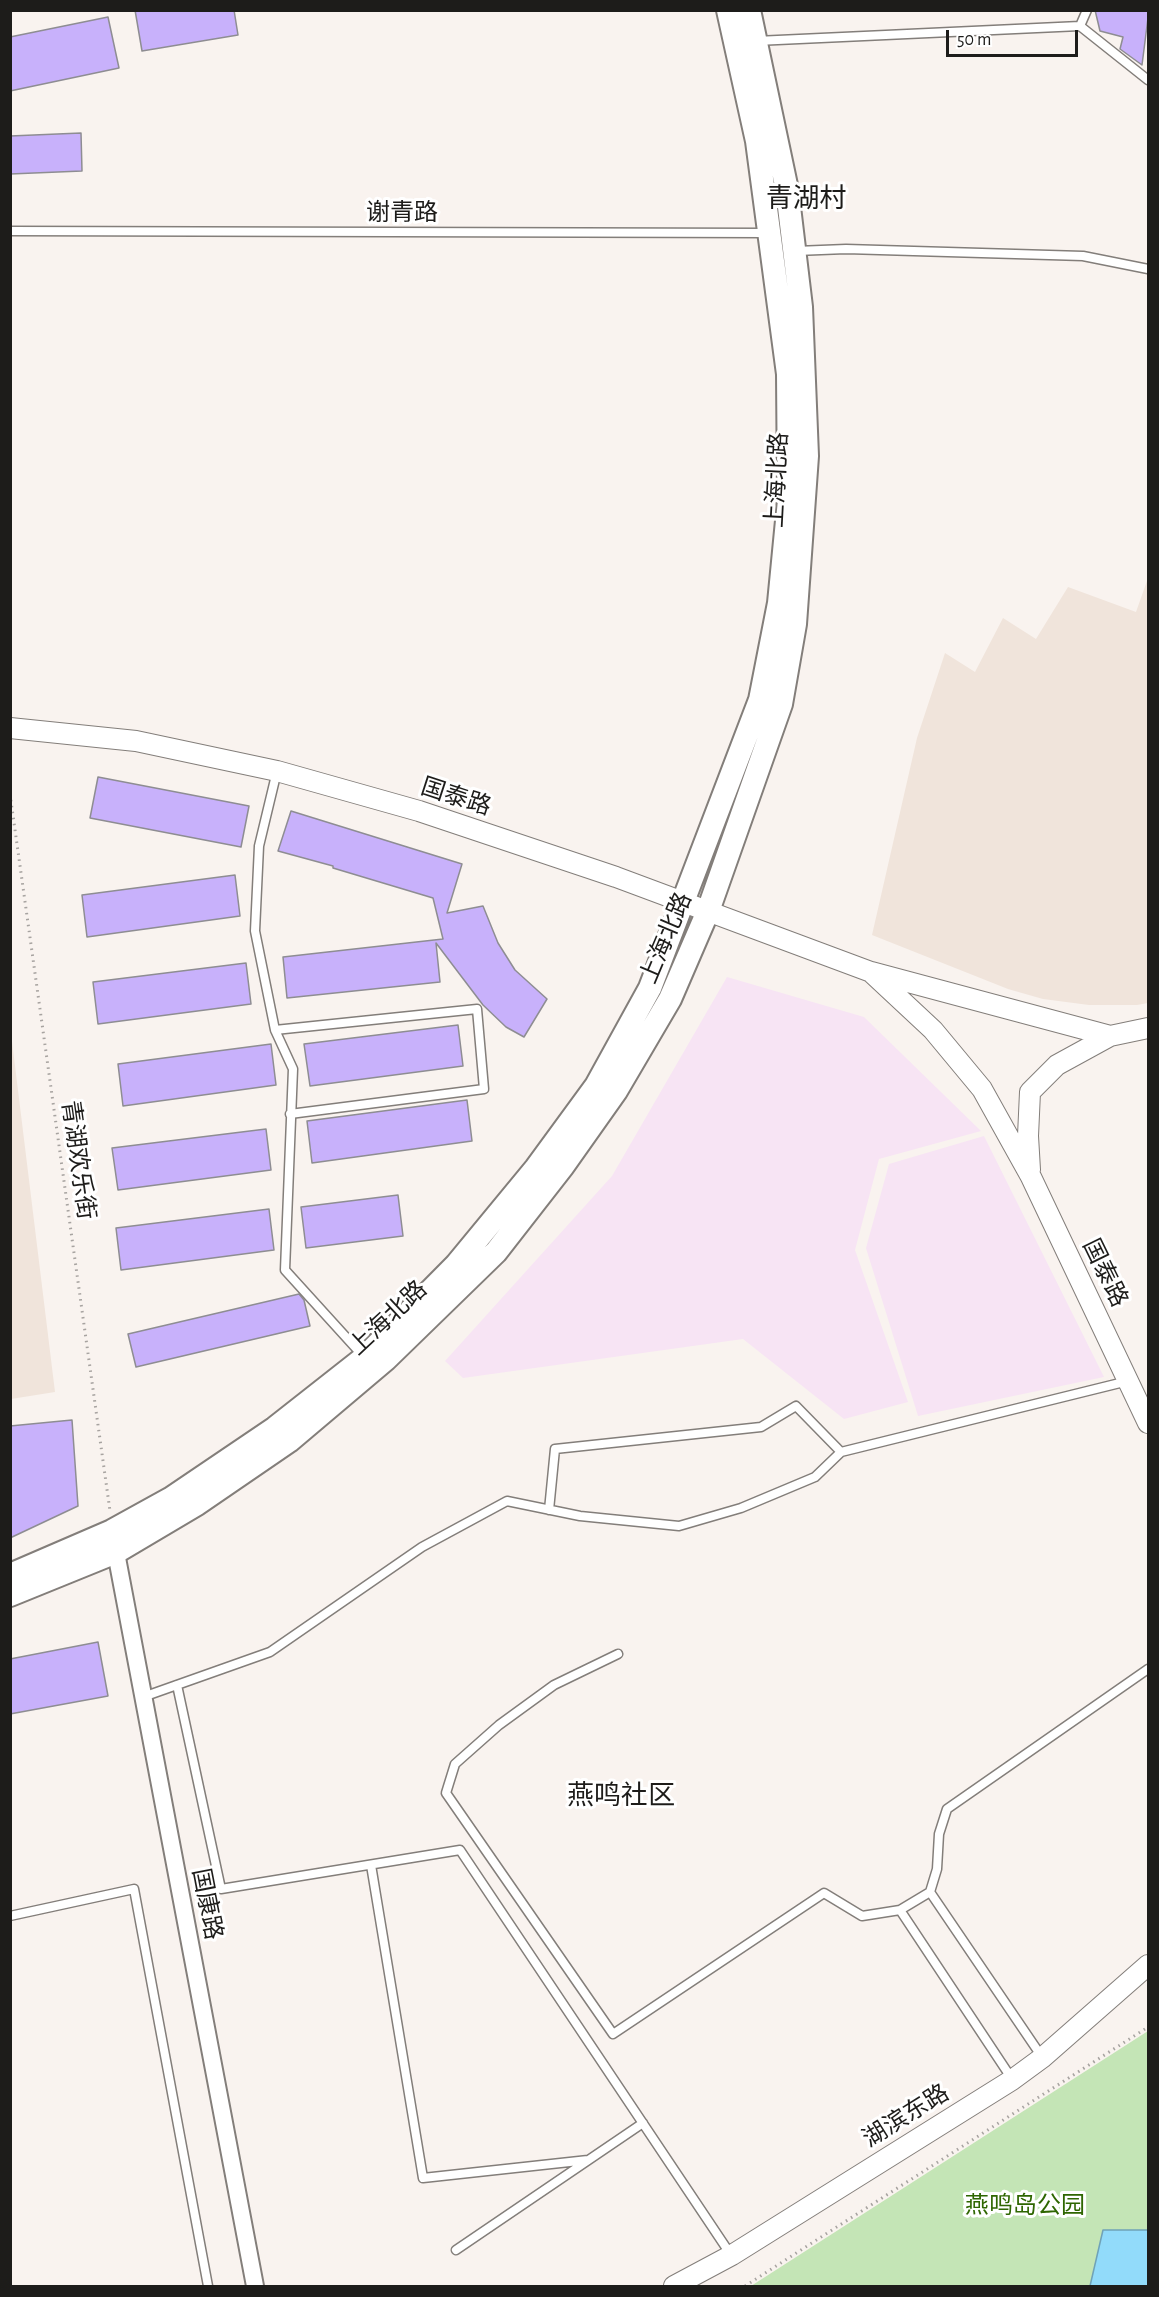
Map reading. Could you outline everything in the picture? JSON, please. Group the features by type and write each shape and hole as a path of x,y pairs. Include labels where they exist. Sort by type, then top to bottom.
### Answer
{"main road":[{"name":"上海北路","path":"10,1575 114,1542 170,1499 275,1428 364,1358 456,1265 536,1168 596,1086 650,988 760,700 779,603 789,500 788,374 757,141 728,10"},
{"name":"上海北路","path":"10,1595 114,1542 197,1504 289,1442 386,1359 496,1252 563,1166 616,1091 670,999 708,911 781,704 795,624 807,456 804,360 794,241 787,190 749,10"}],"street":[{"name":"国泰路","path":"10,728 136,741 277,771 418,811 616,877 871,972 1110,1036"},
{"name":"国泰路","path":"871,972 933,1030 982,1089 1031,1177 1149,1423"},
{"name":"国泰路","path":"1031,1177 1028,1136 1030,1092 1057,1065 1110,1036 1149,1028"},
{"path":"1129,1381 1149,1404"},
{"name":"国康路","path":"114,1542 255,2286"},
{"name":"湖滨东路","path":"674,2286 732,2255 1012,2080 1042,2058 1149,1965"}],"lane":[{"path":"1080,26 1087,10"},
{"path":"756,41 1080,26 1149,80"},
{"name":"谢青路","path":"10,231 769,233 794,241 846,249 1083,256 1149,269"},
{"path":"277,771 259,846 255,931 275,1030 293,1069 285,1270 364,1358"},
{"path":"275,1030 477,1009 484,1089 290,1114"},
{"path":"142,1697 270,1652 422,1547 507,1501 580,1516 679,1526 741,1508 815,1478 841,1452 1129,1381"},
{"path":"549,1510 555,1449 761,1427 796,1406 841,1452"},
{"path":"618,1654 554,1685 499,1725 455,1764 446,1793 613,2034 824,1893 862,1916 900,1911 930,1892 937,1869 939,1834 947,1809 1149,1669"},
{"path":"177,1685 221,1889 460,1850 732,2255"},
{"path":"370,1865 423,2178 588,2160"},
{"path":"10,1916 134,1889 208,2286"},
{"path":"930,1892 1042,2058"},
{"path":"900,1911 1012,2080"},
{"path":"456,2250 643,2123"}],"path":[{"name":"青湖欢乐街","path":"10,794 114,1542"},
{"path":"746,2286 1149,2027"}],"shaded area":[{"path":"1148,578 1148,1003 1089,1005 1043,999 1008,989 872,935 917,738 945,653 975,672 1003,618 1036,639 1068,587 1136,612"},
{"path":"727,977 864,1017 981,1131 879,1159 855,1250 908,1402 844,1419 743,1339 463,1378 445,1361 612,1176"},
{"path":"10,1025 55,1392 11,1399 10,1399"},
{"path":"984,1136 1104,1377 918,1416 866,1248 889,1164"}],"green space":[{"name":"燕鸣岛公园","path":"1148,2031 1148,2230 1103,2230 1090,2286 751,2286"}],"water":[{"path":"1103,2230 1148,2230 1148,2286 1090,2286"}],"building":[{"path":"135,10 234,10 238,35 142,51"},
{"path":"1095,10 1149,10 1142,65 1120,49 1123,37 1100,31"},
{"path":"108,17 119,68 10,91 10,37"},
{"path":"81,133 82,171 10,174 10,136"},
{"path":"98,777 249,806 241,847 90,818"},
{"path":"291,811 462,864 447,913 483,906 498,943 515,970 547,999 524,1037 506,1027 483,1005 436,943 440,982 287,998 283,957 443,939 433,898 278,851"},
{"path":"235,875 240,916 87,937 82,895"},
{"path":"246,963 251,1004 98,1024 93,982"},
{"path":"458,1025 463,1066 310,1086 304,1044"},
{"path":"271,1044 276,1085 123,1106 118,1064"},
{"path":"467,1100 472,1141 312,1163 307,1121"},
{"path":"266,1129 271,1170 118,1190 112,1148"},
{"path":"398,1195 403,1236 306,1248 301,1207"},
{"path":"269,1209 274,1250 121,1270 116,1228"},
{"path":"299,1294 304,1300 310,1326 136,1367 128,1334"},
{"path":"72,1420 78,1506 10,1538 10,1426"},
{"path":"98,1642 108,1696 10,1714 10,1659"}],"district":[{"name":"青湖村","path":"806,199"},
{"name":"燕鸣社区","path":"621,1796"}]}
